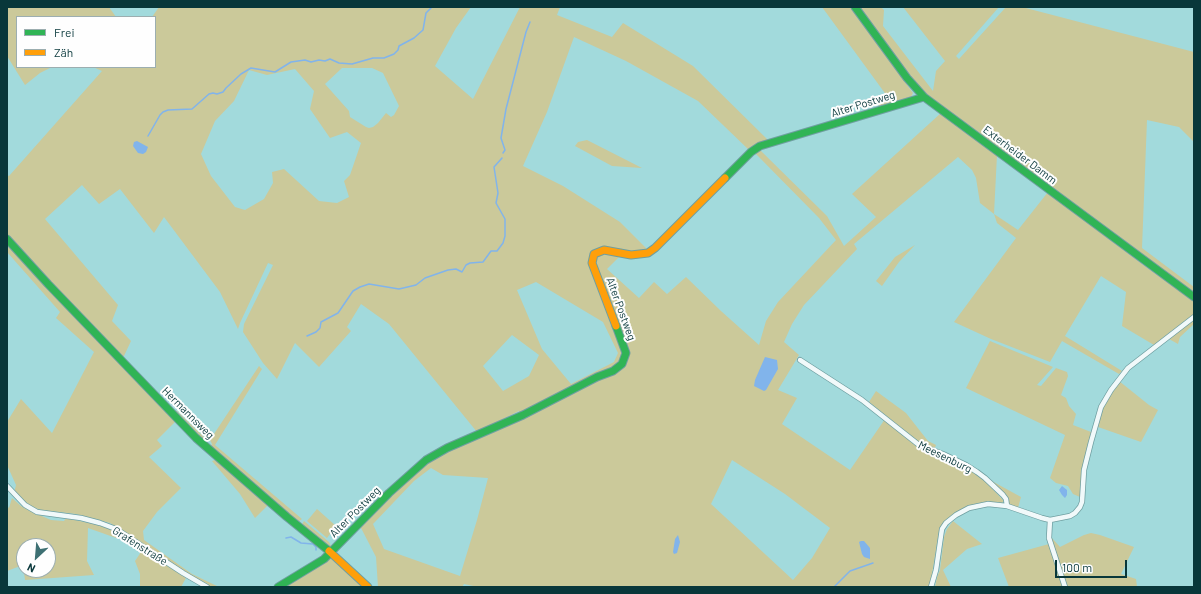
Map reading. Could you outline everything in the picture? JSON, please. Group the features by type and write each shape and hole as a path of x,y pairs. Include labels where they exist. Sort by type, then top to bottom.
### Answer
{"street":[{"name":"Exterheider Damm","path":"854,7 907,78 924,97 1194,298"},
{"name":"Alter Postweg","path":"278,587 324,559 331,553 389,493 426,460 447,448 522,415 598,377 614,371 622,364 626,353 592,263 594,254 604,250 631,255 648,253 655,248 751,152 760,146 924,97"},
{"name":"Hermannsweg","path":"7,239 48,284 196,438 245,479 275,507 337,557 368,587"},
{"path":"931,587 936,570 942,529 946,523 956,515 974,507 988,504 1007,506 1050,520 1070,516 1075,513 1080,507 1084,470 1101,407 1128,368 1194,317"},
{"name":"Meesenburg","path":"800,360 862,400 919,445 966,464 1003,495 1006,499 1007,506"},
{"name":"Grafenstraße","path":"7,486 25,505 37,512 81,518 100,523 116,530 183,574 207,587"},
{"path":"1050,520 1049,538 1066,587"}],"shaded area":[{"path":"7,7 109,7 115,16 16,16 16,68 50,68 40,73 25,85 7,56"},
{"path":"159,7 471,7 456,28 435,66 473,99 520,7 560,7 557,15 612,37 623,23 693,66 768,140 749,150 698,101 626,61 574,37 547,112 523,166 563,186 620,222 648,250 631,258 620,256 607,269 639,298 654,282 667,294 686,277 759,345 766,321 778,302 836,240 819,218 755,153 760,150 827,216 844,246 876,217 852,194 941,113 997,155 994,214 980,203 976,178 972,170 958,157 854,244 857,249 804,305 792,324 784,342 799,355 778,390 797,398 782,424 850,470 885,419 917,447 968,468 984,480 1004,501 1002,503 986,502 975,504 956,513 944,522 939,531 930,587 478,587 464,584 462,587 378,587 376,557 360,526 427,462 452,448 520,420 519,411 477,432 389,324 361,304 347,327 351,331 319,367 295,343 277,379 263,363 243,332 244,324 273,265 268,263 238,329 220,292 164,217 154,233 120,189 99,204 82,185 45,219 118,305 112,321 131,341 124,356 121,357 101,337 99,342 176,421 157,440 162,446 149,457 181,488 157,512 143,531 144,540 192,574 219,587 211,587 196,580 110,523 76,514 41,510 32,507 14,493 16,485 7,465 7,422 21,399 52,433 94,352 56,318 60,312 7,252 7,175 9,176 102,71 95,68 156,68 156,16 153,16","holes":["342,68 372,68 383,73 399,106 394,115 391,117 386,113 378,123 369,128 350,117 349,111 325,84","295,69 314,91 310,109 330,138 347,132 361,143 350,175 344,181 349,197 337,203 319,201 284,169 272,172 273,183 264,199 245,210 235,207 211,176 201,154 215,121 234,101 249,70 267,75","536,282 603,322 618,353 614,362 571,384 542,349 517,290","512,335 539,355 529,376 503,391 483,366","732,460 785,494 830,528 812,558 793,580 711,504","431,468 443,475 488,478 460,576 384,549 373,524 414,481"]},
{"path":"822,7 850,7 913,93 911,97 879,106 876,99 887,96"},
{"path":"858,7 881,7 884,10 883,26 933,91 936,71 945,61 903,7 999,7 956,56 959,59 1006,7 1022,7 1194,52 1194,142 1179,127 1147,120 1142,248 1194,287 1194,294 922,91 908,76"},
{"path":"587,140 642,168 612,166 575,146 578,142"},
{"path":"1048,192 1142,264 1194,301 1194,314 1154,345 1122,326 1126,292 1101,276 1065,336 1122,371 1119,374 1062,341 1050,362 991,339 954,322 1016,238 997,223 994,214 1018,230"},
{"path":"915,245 899,262 882,286 876,281 895,257"},
{"path":"1194,319 1194,324 1180,337 1178,344 1169,339"},
{"path":"990,341 1053,367 1037,385 1041,386 1056,368 1067,372 1068,376 1061,395 1066,398 1069,406 1076,414 1073,425 1091,432 1080,497 1073,494 1068,486 1056,483 1050,478 1065,435 966,388"},
{"path":"259,366 262,369 215,445 302,519 298,522 210,448 212,444 210,440"},
{"path":"1119,381 1149,405 1158,410 1141,442 1098,427 1103,408"},
{"path":"876,391 906,413 928,441 936,445 934,450 921,445 869,402"},
{"path":"170,409 177,411 206,439 199,439"},
{"path":"218,459 269,504 255,518 240,494 212,461"},
{"path":"990,480 1021,497 1018,508 1009,505 1007,498"},
{"path":"12,498 21,506 51,520 64,521 66,518 98,525 113,530 121,537 119,539 88,528 87,561 94,575 56,578 56,538 16,538 16,568 7,571 7,506 9,508"},
{"path":"317,509 336,526 327,538 307,521"},
{"path":"304,521 329,542 332,548 329,549 301,526"},
{"path":"953,521 982,544 967,549 943,570 951,587 935,587 940,570 944,537 947,529"},
{"path":"1091,533 1134,547 1121,574 1136,579 1137,587 1009,587 998,558 1049,544 1051,537 1060,547"},
{"path":"144,550 186,578 181,587 140,587 140,574 135,561"},
{"path":"332,557 363,587 281,587 327,558"},
{"path":"25,578 53,578 25,580"}],"water":[{"path":"137,141 148,147 146,152 143,154 138,153 133,146 134,142"},
{"path":"765,357 777,360 778,369 764,391 754,386"},
{"path":"1062,486 1067,490 1067,495 1065,498 1059,490"},
{"path":"678,535 680,542 677,553 674,554 675,539"},
{"path":"864,541 870,548 870,559 864,557 862,554 859,542"}],"waterway":[{"path":"148,136 163,112 168,110 192,109 209,94 223,92 241,74 251,68 275,72 291,62 305,60 311,62 319,60 325,61 330,59 339,63 352,64 373,58 384,58 394,54 398,50 399,46 414,38 423,30 426,13 432,7"},
{"path":"503,153 505,150 501,138 506,109 530,22"},
{"path":"307,336 316,332 320,328 321,322 338,313 353,291 360,287 369,284 399,289 416,285 425,278 448,270 456,269 462,272 466,265 470,263 483,262 491,251 497,251 503,243 505,236 505,219 496,203 498,193 494,167 502,158"},
{"path":"286,538 291,537 301,543 313,544 316,547 316,550"},
{"path":"834,587 850,571 873,563"}],"traffic: fast":[{"path":"855,7 907,78 924,97 1194,297"},
{"path":"725,178 751,152 760,146 924,97"},
{"path":"7,239 48,284 196,438 287,517 329,551"},
{"path":"278,587 324,559 389,493 426,460 447,448 523,415 597,377 613,371 622,364 626,353 616,326"}],"traffic: slow":[{"path":"616,326 592,263 594,254 604,250 631,255 648,253 655,248 725,178"},
{"path":"329,551 368,587"}]}
